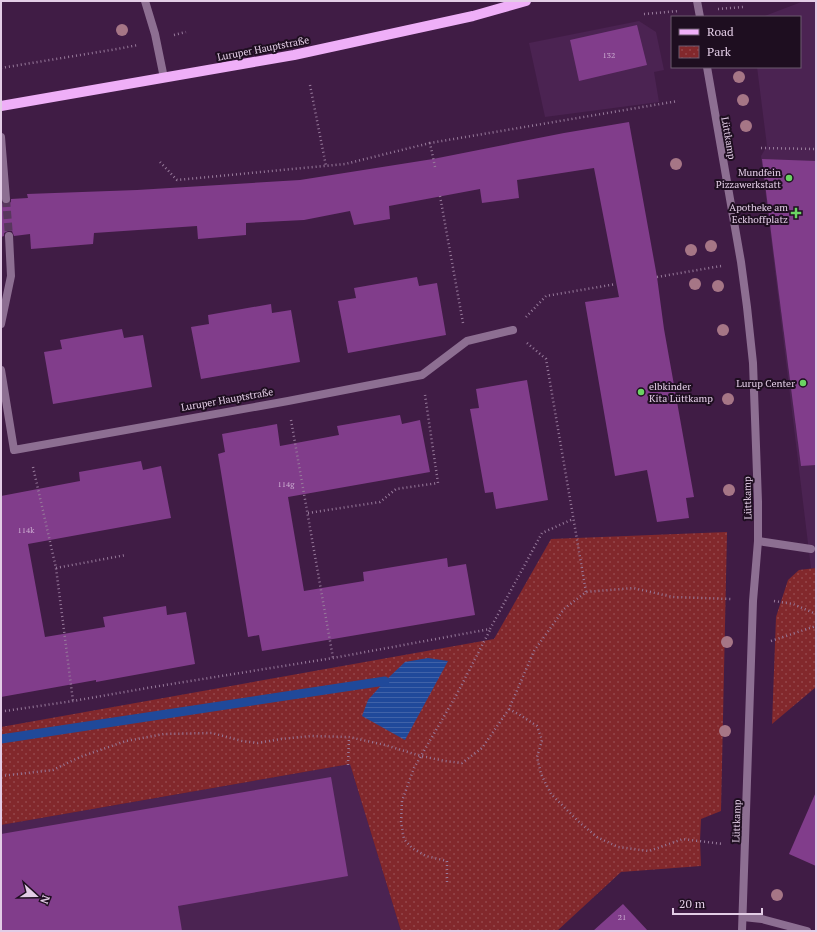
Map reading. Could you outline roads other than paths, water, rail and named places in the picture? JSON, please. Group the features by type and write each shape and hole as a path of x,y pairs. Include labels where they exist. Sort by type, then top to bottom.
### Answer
{"main road":[{"name":"Luruper Hauptstraße","path":"1,106 294,55 473,16 526,1"}],"street":[{"path":"145,1 155,34 164,78"},
{"path":"697,1 700,16"},
{"name":"Lüttkamp","path":"707,68 747,307 753,363 758,541 753,600 742,931"},
{"path":"1,138 6,199"},
{"path":"1,324 11,276 9,236"},
{"name":"Luruper Hauptstraße","path":"1,370 14,450 288,401 422,375 467,341 513,330"},
{"path":"758,541 811,549"},
{"path":"742,917 762,919 807,931"}],"water":[{"path":"428,658 448,661 405,740 362,716 368,700 405,662"}],"waterway":[{"path":"1,739 385,681"}],"tunnel":[{"path":"6,199 9,236"}],"place":[{"name":"Mundfein Pizzawerkstatt","path":"789,178"},
{"name":"Apotheke am Eckhoffplatz","path":"796,213"},
{"name":"Lurup Center","path":"803,383"},
{"name":"elbkinder Kita Lüttkamp","path":"641,392"}]}
